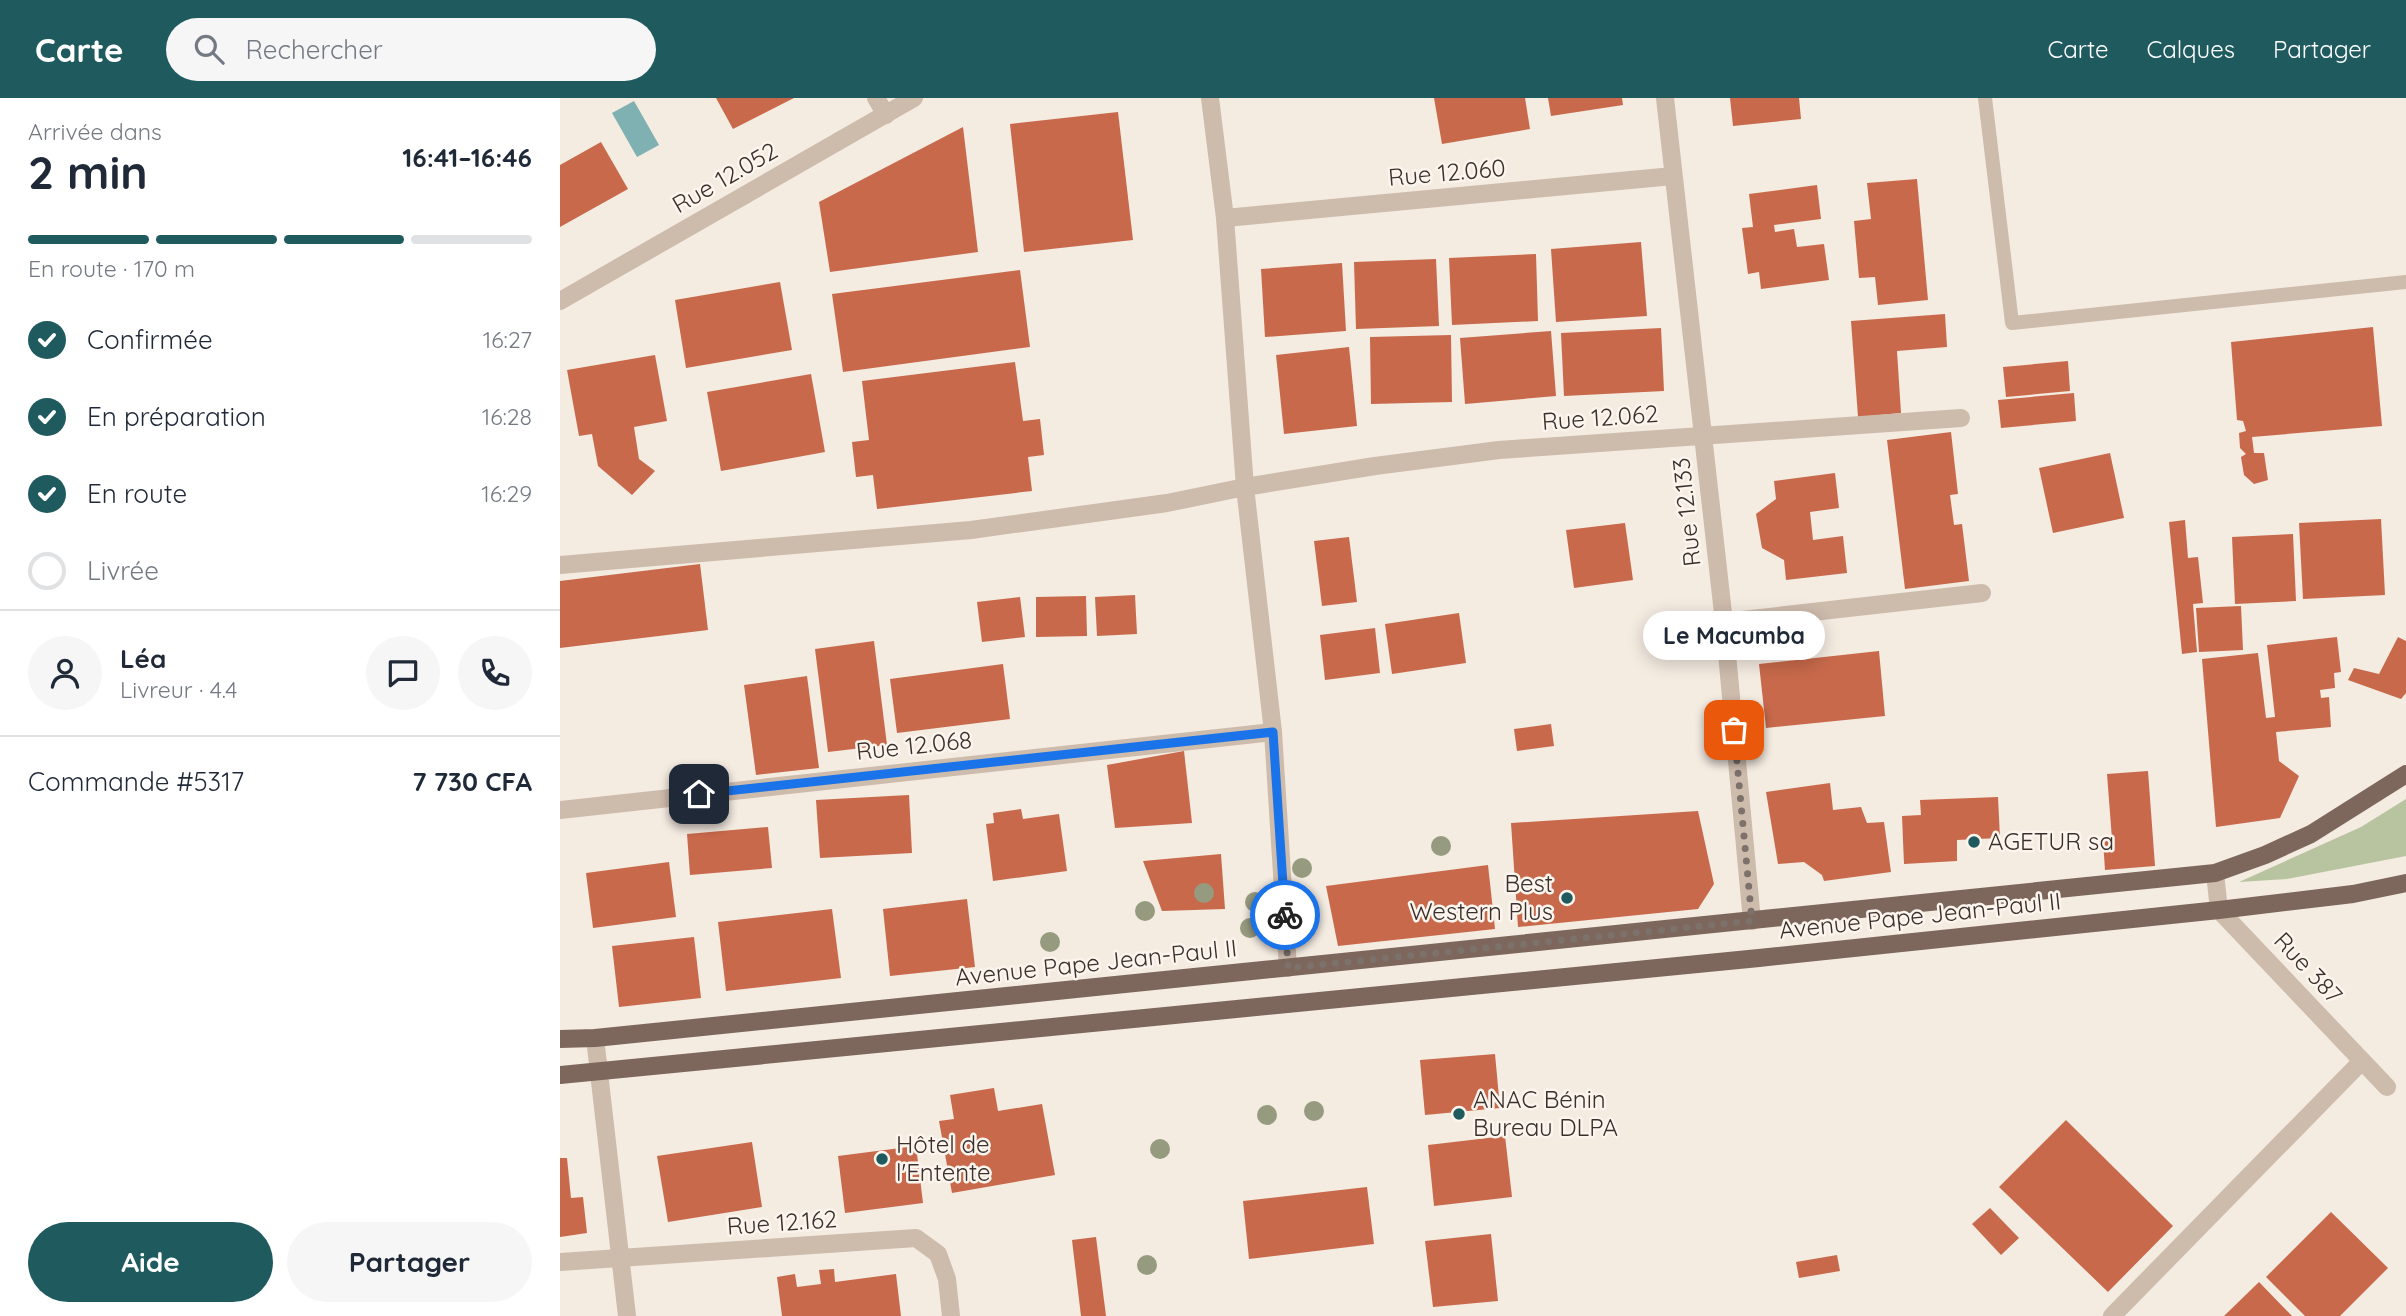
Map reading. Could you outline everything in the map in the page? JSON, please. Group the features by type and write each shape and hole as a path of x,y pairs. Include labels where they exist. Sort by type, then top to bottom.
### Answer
{"main road":[{"name":"Avenue Pape Jean-Paul II","path":"560,1039 595,1038 2216,873 2311,834 2406,774"},
{"name":"Avenue Pape Jean-Paul II","path":"560,1075 1731,961 2219,910 2354,894 2406,883"}],"street":[{"path":"876,98 886,115"},
{"name":"Rue 12.052","path":"560,301 914,98"},
{"path":"1210,98 1226,218 1245,487 1273,732 1288,968"},
{"name":"Rue 12.133","path":"1665,98 1724,622 1752,921"},
{"name":"Rue 12.060","path":"1226,218 1673,176"},
{"name":"Rue 12.062","path":"560,565 971,530 1167,503 1375,466 1499,450 1961,418"},
{"path":"1724,622 1982,593"},
{"name":"Rue 12.068","path":"560,810 1273,732"},
{"path":"2216,873 2219,910"},
{"name":"Rue 387","path":"2219,910 2387,1087"},
{"path":"595,1038 627,1316"},
{"path":"2112,1316 2362,1061"},
{"name":"Rue 12.162","path":"560,1262 916,1238 938,1254 947,1279 951,1316"}],"lane":[{"path":"1985,98 2012,323 2406,282"}],"green space":[{"path":"2406,799 2406,856 2287,879 2239,882 2361,827"}],"water":[{"path":"634,101 659,145 637,157 612,113"}],"building":[{"path":"716,98 794,98 733,129"},
{"path":"1434,98 1525,98 1530,129 1442,144"},
{"path":"1548,98 1622,98 1623,105 1551,116"},
{"path":"1730,98 1799,98 1801,119 1733,126"},
{"path":"1118,112 1133,240 1024,252 1010,124"},
{"path":"963,127 978,252 830,272 819,202"},
{"path":"601,142 628,189 560,227 560,165"},
{"path":"1917,179 1928,300 1878,305 1875,277 1859,278 1854,221 1871,219 1867,183"},
{"path":"1817,185 1821,219 1774,225 1775,232 1794,229 1797,247 1824,244 1829,280 1761,289 1759,272 1748,274 1742,228 1753,227 1749,194"},
{"path":"1641,242 1647,316 1556,322 1551,249"},
{"path":"1536,254 1538,321 1452,325 1449,258"},
{"path":"1436,259 1439,326 1356,329 1354,262"},
{"path":"1342,263 1346,331 1265,337 1261,269"},
{"path":"1020,270 1030,347 843,372 832,294"},
{"path":"780,282 792,350 686,368 675,300"},
{"path":"1945,314 1947,347 1897,351 1901,413 1858,417 1851,321"},
{"path":"2373,327 2382,426 2252,437 2254,453 2264,453 2268,480 2254,484 2244,475 2241,457 2246,454 2240,448 2239,433 2246,431 2243,421 2237,420 2231,342"},
{"path":"1661,328 1664,391 1564,396 1561,333"},
{"path":"1551,331 1556,396 1465,404 1460,338"},
{"path":"1451,335 1452,402 1371,404 1370,337"},
{"path":"1349,347 1357,426 1284,434 1276,355"},
{"path":"655,355 667,421 634,427 639,459 655,471 632,495 598,466 592,434 579,436 567,370"},
{"path":"2068,361 2070,391 2006,397 2003,367"},
{"path":"1015,362 1023,421 1040,419 1044,455 1028,457 1032,491 877,509 873,475 856,477 852,442 869,440 862,381"},
{"path":"811,374 825,452 721,471 707,392"},
{"path":"2074,393 2076,421 2001,428 1998,400"},
{"path":"1951,432 1958,494 1950,495 1954,525 1962,524 1969,581 1905,589 1887,440"},
{"path":"2110,453 2124,518 2053,533 2039,468"},
{"path":"1835,473 1839,508 1810,512 1813,540 1843,536 1847,573 1786,580 1784,560 1762,548 1756,514 1776,499 1774,481"},
{"path":"2381,519 2385,595 2303,599 2299,523"},
{"path":"2185,520 2188,558 2198,557 2203,603 2193,604 2197,652 2182,654 2169,522"},
{"path":"1625,523 1633,580 1574,588 1566,530"},
{"path":"2293,534 2296,601 2235,604 2232,537"},
{"path":"1349,537 1357,602 1322,606 1314,541"},
{"path":"700,564 708,630 560,648 560,581"},
{"path":"1135,595 1137,634 1097,636 1095,597"},
{"path":"1086,596 1087,636 1036,637 1036,597"},
{"path":"1020,597 1025,637 982,642 977,602"},
{"path":"2241,606 2243,650 2199,652 2196,608"},
{"path":"1459,613 1466,663 1392,674 1385,624"},
{"path":"1375,628 1380,673 1325,680 1320,635"},
{"path":"2337,637 2341,672 2334,673 2335,688 2320,690 2321,698 2329,697 2331,727 2276,732 2279,761 2299,776 2280,818 2216,827 2202,659 2258,653 2266,718 2275,717 2267,645"},
{"path":"2398,637 2406,641 2406,693 2401,699 2348,680 2354,668 2379,674"},
{"path":"874,641 887,745 828,752 815,649"},
{"path":"1879,651 1885,716 1766,728 1759,664"},
{"path":"1003,664 1010,719 897,733 890,679"},
{"path":"807,676 819,768 756,775 744,685"},
{"path":"1551,724 1554,746 1517,751 1514,729"},
{"path":"1184,751 1192,823 1115,828 1107,765"},
{"path":"2148,771 2155,866 2105,870 2103,840 2112,839 2107,774"},
{"path":"1830,783 1833,810 1861,807 1867,823 1884,822 1891,872 1824,881 1822,875 1804,862 1778,864 1766,792"},
{"path":"909,795 912,853 820,858 816,800"},
{"path":"1998,797 2000,838 1957,840 1957,861 1904,864 1902,816 1921,815 1920,800"},
{"path":"1021,809 1023,819 1059,814 1067,871 993,881 986,824 994,823 993,813"},
{"path":"1698,811 1714,884 1698,909 1518,927 1511,823"},
{"path":"768,827 772,868 690,875 687,834"},
{"path":"1221,854 1225,909 1162,911 1143,861"},
{"path":"669,862 676,917 593,928 586,873"},
{"path":"1488,865 1495,929 1338,946 1326,886"},
{"path":"967,899 975,967 890,976 883,909"},
{"path":"832,909 841,978 726,991 718,922"},
{"path":"694,937 701,998 619,1007 612,946"},
{"path":"1495,1054 1500,1108 1425,1115 1420,1060"},
{"path":"994,1088 998,1111 1042,1104 1055,1175 952,1193 939,1121 954,1119 950,1095"},
{"path":"2066,1120 2173,1226 2108,1292 1999,1187"},
{"path":"1505,1136 1512,1197 1434,1206 1428,1145"},
{"path":"752,1142 762,1207 668,1222 657,1156"},
{"path":"916,1146 923,1203 845,1213 838,1156"},
{"path":"560,1158 567,1158 571,1198 583,1197 587,1233 560,1237"},
{"path":"1367,1187 1374,1244 1249,1259 1243,1201"},
{"path":"1990,1208 2019,1238 2001,1255 1972,1224"},
{"path":"2331,1212 2388,1268 2340,1316 2305,1316 2266,1277"},
{"path":"1491,1234 1498,1301 1433,1307 1425,1241"},
{"path":"1096,1237 1106,1316 1081,1316 1072,1240"},
{"path":"1837,1255 1840,1271 1799,1278 1796,1262"},
{"path":"834,1269 835,1282 896,1274 901,1316 782,1316 777,1277 795,1274 797,1287 821,1284 819,1270"},
{"path":"2259,1282 2292,1316 2224,1316"}],"way so far":[{"path":"1285,915 1288,968 1752,921 1734,730"}],"place":[{"name":"Le Macumba","path":"1734,730"},
{"name":"AGETUR sa","path":"1974,842"},
{"name":"Best Western Plus","path":"1567,898"},
{"name":"ANAC Bénin Bureau DLPA","path":"1459,1114"},
{"name":"Hôtel de l'Entente","path":"882,1159"}],"route":[{"path":"699,794 1273,732 1285,915"}]}
